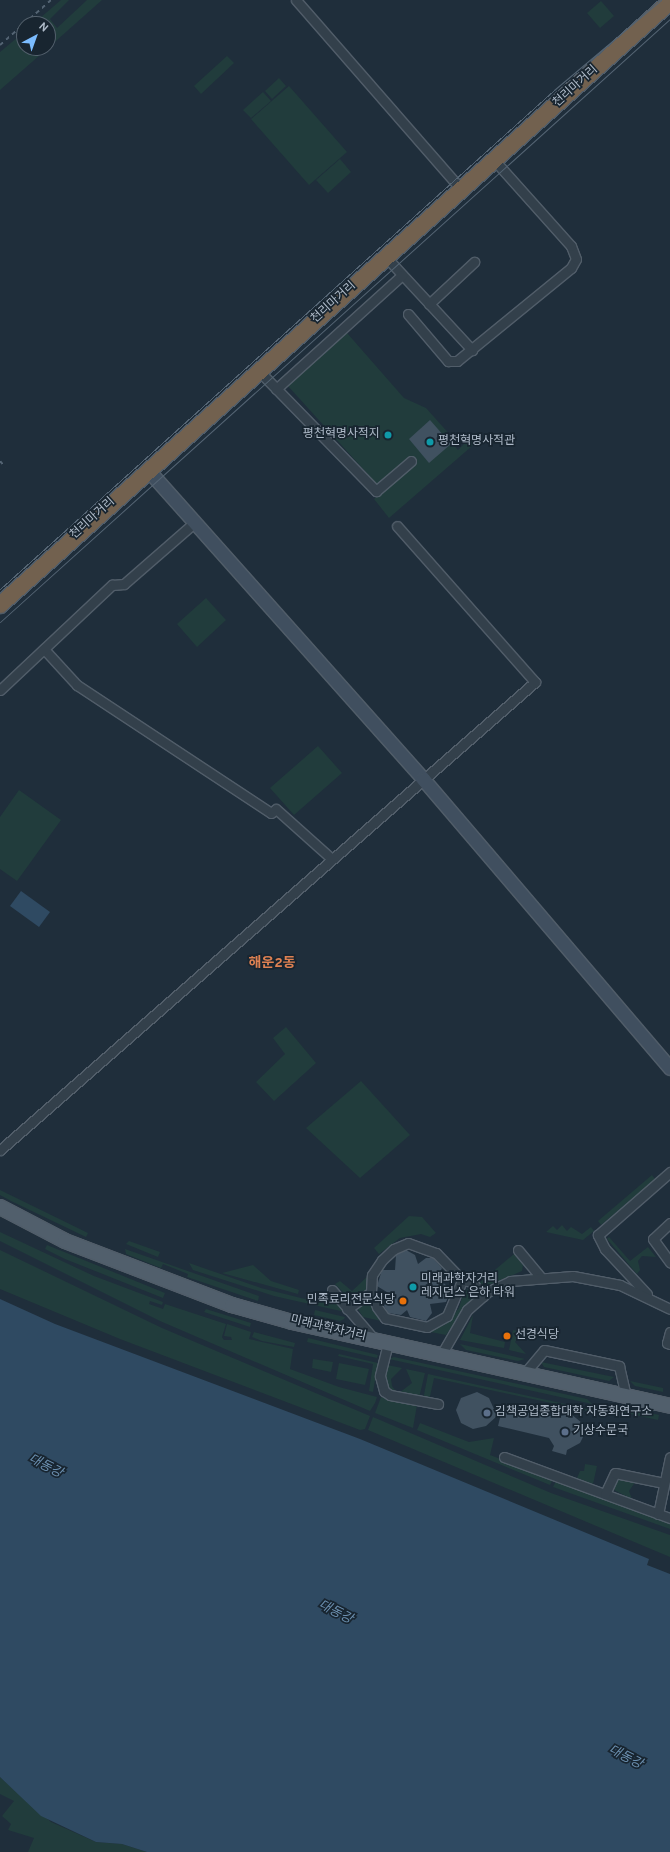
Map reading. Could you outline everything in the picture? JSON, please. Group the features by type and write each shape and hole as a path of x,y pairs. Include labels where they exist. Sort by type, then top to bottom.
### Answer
{"highway":[{"name":"천리마거리","path":"0,604 670,2"}],"main road":[{"name":"미래과학자거리","path":"0,1207 65,1241 232,1305 382,1342 670,1406"}],"street":[{"path":"296,0 461,189"},
{"path":"408,314 448,361 457,361 571,268 576,259 570,246 494,160"},
{"path":"386,257 472,350"},
{"path":"429,304 474,262"},
{"path":"276,389 402,275"},
{"path":"259,371 376,491 411,461"},
{"path":"148,470 423,779 670,1068"},
{"path":"0,690 112,585 124,584 195,522"},
{"path":"0,1150 535,682 397,526"},
{"path":"44,649 77,685 271,813 276,809 332,859"},
{"path":"651,1298 605,1249 598,1235 670,1172"},
{"path":"670,1223 653,1239 670,1262"},
{"path":"462,1280 447,1316 427,1327 385,1318 377,1308 371,1292 372,1275 382,1260 394,1249 408,1243 436,1253 462,1280 472,1282 483,1296"},
{"path":"518,1250 540,1276"},
{"path":"441,1355 458,1321 483,1296 510,1281 540,1276 573,1276 620,1285 651,1298 670,1309"},
{"path":"332,1290 364,1331 382,1342 380,1376 384,1390 390,1395 438,1404"},
{"path":"347,1310 371,1292"},
{"path":"670,1332 667,1343 670,1344"},
{"path":"524,1374 544,1350 619,1366 626,1396"},
{"path":"504,1457 670,1518"},
{"path":"658,1514 670,1457"},
{"path":"605,1494 615,1473 664,1483"}],"green space":[{"path":"61,0 69,0 53,16 42,16"},
{"path":"87,0 102,0 56,41 56,27 57,28"},
{"path":"601,1 614,16 600,28 587,13"},
{"path":"16,39 16,56 39,56 0,90 0,52"},
{"path":"227,56 234,63 201,94 194,86"},
{"path":"279,78 286,86 272,99 265,91"},
{"path":"289,86 347,152 309,185 251,119"},
{"path":"263,92 271,101 251,118 243,110"},
{"path":"340,159 351,172 328,193 316,180"},
{"name":"평천혁명사적지","path":"347,333 404,398 426,408 452,437 449,440 458,450 474,434 479,440 389,518 374,499 383,491 288,386"},
{"path":"206,598 226,620 197,647 177,624"},
{"path":"318,746 342,773 294,815 270,788"},
{"path":"19,790 61,820 17,881 0,869 0,817"},
{"path":"286,1027 316,1063 274,1101 256,1082 285,1054 273,1038"},
{"path":"361,1081 410,1135 360,1178 306,1128"},
{"path":"652,1175 655,1179 601,1225 598,1221"},
{"path":"0,1190 88,1233 86,1237 0,1195"},
{"path":"409,1216 422,1217 436,1233 430,1237 421,1234 400,1238 379,1254 374,1248"},
{"path":"562,1225 567,1231 571,1227 582,1234 591,1227 594,1231 583,1240 546,1232 553,1226 557,1230"},
{"path":"0,1232 94,1276 163,1302 162,1305 150,1301 149,1304 163,1309 165,1304 226,1324 222,1337 224,1340 232,1340 231,1337 224,1336 227,1324 251,1332 249,1339 293,1349 290,1369 339,1387 377,1397 375,1403 370,1411 160,1321 0,1241"},
{"path":"609,1237 630,1261 648,1247 656,1257 642,1256 638,1261 640,1270 637,1274 607,1239"},
{"path":"129,1241 160,1252 158,1257 126,1244"},
{"path":"47,1245 165,1293 163,1298 65,1259 45,1249"},
{"path":"125,1249 259,1296 258,1301 187,1277 188,1274 163,1264 161,1268 126,1254"},
{"path":"0,1250 162,1328 370,1416 365,1429 360,1430 120,1339 0,1289"},
{"path":"514,1254 523,1265 522,1271 484,1287 478,1284"},
{"path":"189,1263 261,1288 317,1302 327,1291 345,1312 274,1296 193,1270"},
{"path":"253,1265 271,1281 299,1290 298,1294 222,1273"},
{"path":"370,1274 369,1288 352,1301 335,1284 340,1281 352,1291"},
{"path":"470,1288 475,1294 446,1335 410,1328 430,1331 445,1325 459,1308 464,1291"},
{"path":"370,1299 372,1304 404,1326 363,1317 358,1309"},
{"path":"206,1309 251,1323 250,1327 204,1312"},
{"path":"315,1310 345,1317 340,1321 314,1315"},
{"path":"473,1315 470,1333 505,1342 504,1348 460,1340"},
{"path":"513,1330 522,1332 515,1342 526,1354 509,1350"},
{"path":"254,1332 295,1343 294,1347 262,1341 252,1337"},
{"path":"308,1338 378,1355 377,1358 307,1342"},
{"path":"460,1344 525,1359 518,1361 466,1350"},
{"path":"339,1354 378,1363 373,1392 369,1391 373,1364 338,1356"},
{"path":"394,1357 587,1399 592,1404 389,1359"},
{"path":"313,1359 333,1362 331,1372 312,1368"},
{"path":"541,1362 614,1377 609,1381 544,1367"},
{"path":"339,1363 369,1369 365,1385 336,1379"},
{"path":"387,1365 402,1368 391,1379 392,1386 397,1393 388,1389 384,1379"},
{"path":"406,1369 425,1373 419,1398 399,1393 412,1383"},
{"path":"428,1374 593,1410 593,1412 434,1378 429,1401 423,1400"},
{"path":"630,1381 663,1388 663,1392 635,1386"},
{"path":"381,1397 417,1405 413,1428 375,1413"},
{"path":"604,1404 659,1415 658,1420 603,1408"},
{"path":"373,1417 551,1493 670,1535 670,1557 368,1430"},
{"path":"420,1423 469,1442 494,1438 490,1455 553,1479 550,1485 417,1430"},
{"path":"585,1464 597,1466 593,1484 577,1478 580,1471 584,1471"},
{"path":"618,1478 636,1481 629,1491 632,1499 614,1490"},
{"path":"556,1481 670,1523 670,1529 553,1487"},
{"path":"0,1777 51,1822 96,1842 122,1844 147,1852 28,1852 34,1838 8,1830 11,1824 2,1816 14,1801 0,1794"}],"water":[{"path":"21,891 50,912 39,927 10,906"},
{"name":"대동강","path":"0,1299 55,1324 360,1439 649,1559 647,1565 670,1574 670,1852 147,1852 122,1844 96,1842 41,1816 0,1777"}],"building":[{"name":"평천혁명사적관","path":"430,420 451,444 429,463 409,439"},
{"name":"미래과학자거리 레지던스 은하 타워","path":"406,1250 415,1255 418,1264 426,1258 433,1258 442,1268 436,1280 445,1284 450,1293 446,1302 430,1304 432,1313 426,1321 410,1317 407,1310 401,1315 388,1313 384,1306 390,1294 377,1286 382,1270 395,1270 396,1255"},
{"name":"김책공업종합대학 자동화연구소","path":"477,1392 489,1398 497,1416 486,1426 473,1429 461,1423 456,1410 461,1398"},
{"name":"기상수문국","path":"503,1405 555,1417 571,1414 582,1423 583,1437 580,1443 567,1450 566,1455 552,1451 554,1446 549,1438 498,1426"}],"tram line":[{"path":"0,589 554,90 661,0"},
{"path":"0,622 670,19"}],"railway":[{"path":"0,45 51,0"},
{"path":"0,461 5,467"}],"place":[{"name":"평천혁명사적지","path":"388,435"},
{"name":"평천혁명사적관","path":"430,442"},
{"name":"미래과학자거리 레지던스 은하 타워","path":"413,1287"},
{"name":"민족료리전문식당","path":"403,1301"},
{"name":"선경식당","path":"507,1336"},
{"name":"김책공업종합대학 자동화연구소","path":"487,1413"},
{"name":"기상수문국","path":"565,1432"}],"district":[{"name":"해운2동","path":"272,964"}]}
